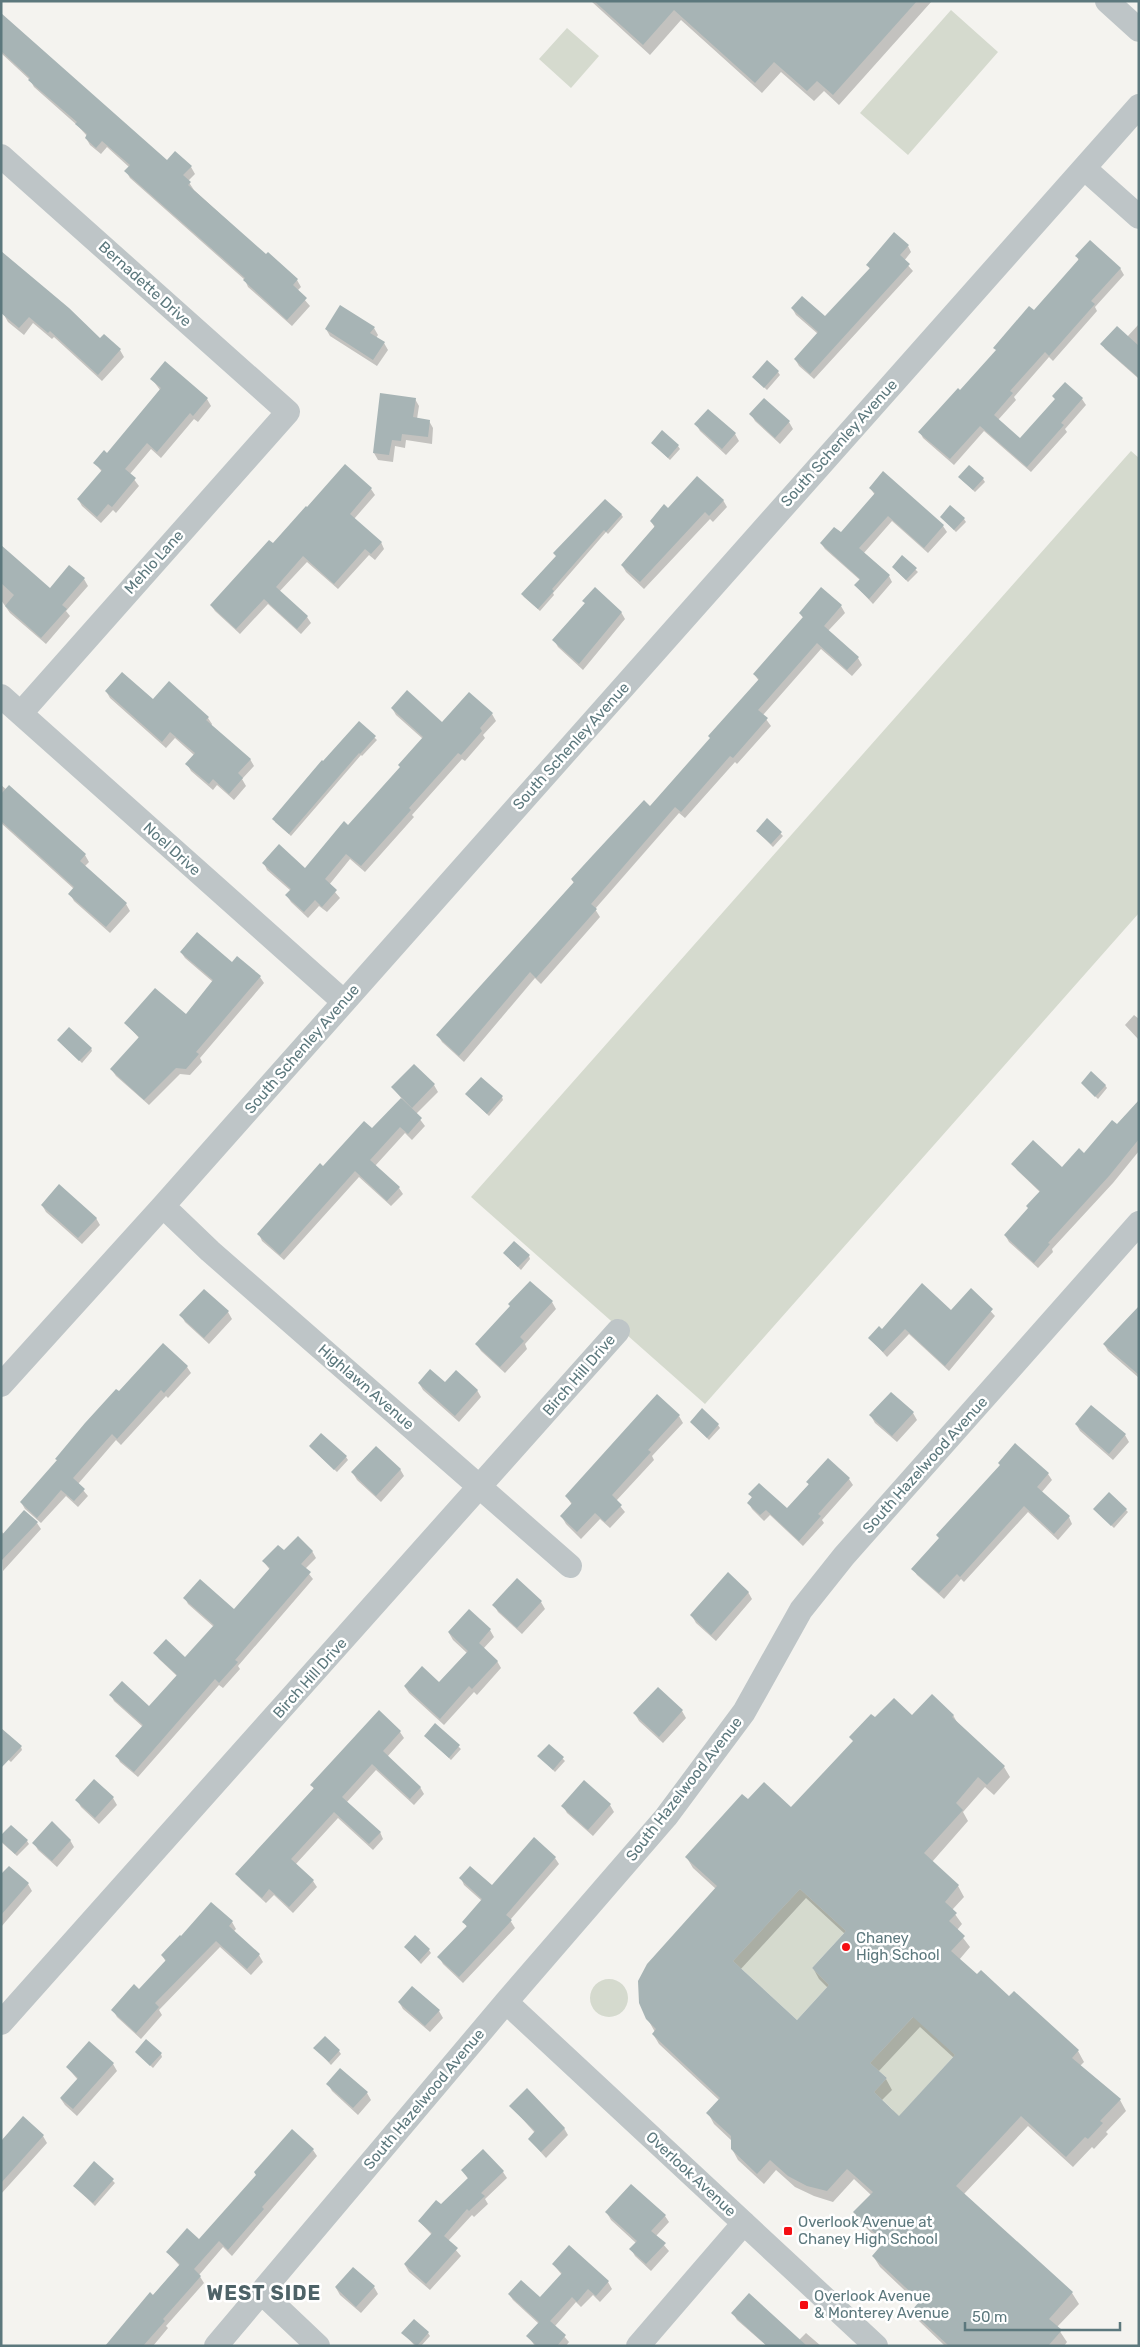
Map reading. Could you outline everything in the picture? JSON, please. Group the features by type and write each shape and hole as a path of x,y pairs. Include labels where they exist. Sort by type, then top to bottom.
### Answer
{"street":[{"path":"1107,1 1139,30"},
{"name":"South Schenley Avenue","path":"1,1385 163,1206 1139,106"},
{"name":"Bernadette Drive","path":"1,156 288,412"},
{"path":"1084,168 1139,217"},
{"name":"Mehlo Lane","path":"20,713 288,412"},
{"name":"Noel Drive","path":"1,696 343,1001"},
{"name":"Highlawn Avenue","path":"163,1206 210,1251 570,1566"},
{"name":"South Hazelwood Avenue","path":"216,2346 506,2002 666,1817 744,1712 801,1610 844,1556 1139,1223"},
{"name":"Birch Hill Drive","path":"1,2023 618,1331"},
{"name":"Overlook Avenue","path":"506,2002 876,2346"},
{"path":"638,2346 744,2222"},
{"path":"261,2292 318,2346"}],"shaded area":[{"path":"951,10 998,52 908,155 860,113"},
{"path":"567,28 599,56 571,88 539,59"},
{"path":"1131,451 1139,458 1139,913 705,1404 471,1197"},
{"path":"800,1889 846,1931 812,1968 829,1985 797,2020 733,1961"},
{"path":"609,1979 623,1984 628,1998 623,2012 609,2017 595,2012 590,1998 595,1984"},
{"path":"916,2014 955,2055 897,2119 892,2109 874,2092 887,2078 870,2063"}],"building":[{"path":"594,1 917,1 833,95 817,81 807,91 774,62 755,83 674,10 643,45"},
{"path":"1,13 167,160 175,151 192,166 183,175 191,182 188,185 266,254 268,252 298,279 293,285 307,298 287,320 243,280 245,278 124,171 130,165 102,141 96,148 85,138 87,134 75,124 77,122 28,80 30,78 1,51"},
{"path":"894,232 909,245 900,255 910,264 810,374 794,359 818,332 791,308 802,296 825,316 870,268 866,265"},
{"path":"1090,240 1121,268 1091,301 1095,304 1049,356 1045,352 1010,391 1013,393 994,415 1020,438 1055,399 1052,396 1065,382 1083,398 1061,423 1064,425 1027,467 980,426 950,459 918,432 996,350 993,348 1029,306 1034,310 1079,259 1075,256"},
{"path":"1,251 69,308 100,338 104,334 121,349 98,375 50,331 48,333 29,317 19,328 1,313"},
{"path":"340,305 375,327 370,333 385,342 373,360 325,329"},
{"path":"1117,326 1139,346 1139,378 1100,344"},
{"path":"767,360 779,371 764,388 752,377"},
{"path":"165,361 208,398 193,416 190,413 157,452 147,443 125,469 136,478 112,507 108,504 97,517 77,499 102,470 93,463 104,450 107,453 161,388 150,379"},
{"path":"380,393 416,398 413,417 430,420 428,437 402,434 401,441 392,440 389,455 373,453"},
{"path":"764,398 790,421 775,438 749,414"},
{"path":"708,409 736,433 722,449 694,424"},
{"path":"662,430 679,445 668,458 651,443"},
{"path":"345,464 372,488 350,514 382,542 371,554 365,549 334,584 303,556 276,587 308,616 297,629 264,599 236,629 210,605 269,540 273,543"},
{"path":"969,465 984,478 973,490 958,477"},
{"path":"883,471 944,525 924,548 888,516 859,548 890,575 869,599 854,585 860,579 820,543 834,527 841,532 875,493 869,488"},
{"path":"697,476 724,500 709,516 705,512 640,582 621,565 655,526 650,521 664,504 668,508"},
{"path":"605,499 622,514 606,532 604,530 552,589 554,591 538,609 521,594 556,556 553,553"},
{"path":"950,505 965,518 954,530 940,517"},
{"path":"1,545 50,588 69,565 85,578 62,605 67,609 41,638 5,606 14,595 1,583"},
{"path":"902,555 917,568 906,580 892,567"},
{"path":"595,587 622,612 579,664 552,640 585,603 582,601"},
{"path":"821,587 842,605 824,626 859,657 847,670 817,643 758,710 768,718 733,758 730,756 681,812 675,807 591,904 597,909 536,978 530,972 459,1056 436,1035 574,882 571,879 593,855 644,800 650,806 710,738 708,736 759,679 753,674 803,617 799,613"},
{"path":"122,672 153,699 169,681 209,717 206,720 251,759 238,773 243,778 229,794 213,779 209,784 185,764 195,753 170,732 162,742 105,691"},
{"path":"407,690 442,722 469,692 493,713 480,728 482,731 461,755 458,753 361,866 346,854 325,879 337,890 322,907 315,900 304,912 285,895 291,889 262,863 279,844 305,868 344,821 348,825 400,767 398,765 423,737 391,708"},
{"path":"359,721 376,736 289,834 272,819 322,760"},
{"path":"9,785 86,854 80,861 127,903 106,927 68,894 74,887 1,821 1,794"},
{"path":"767,818 782,832 771,844 756,831"},
{"path":"197,932 232,962 237,956 261,976 196,1052 199,1054 186,1069 176,1068 144,1100 110,1069 139,1037 124,1023 155,988 186,1014 213,980 180,952"},
{"path":"69,1027 92,1048 79,1061 57,1040"},
{"path":"414,1064 435,1084 412,1108 391,1087"},
{"path":"1091,1071 1106,1085 1095,1097 1081,1083"},
{"path":"481,1077 503,1096 487,1114 465,1094"},
{"path":"401,1098 422,1118 408,1134 400,1127 370,1160 400,1187 387,1201 355,1171 280,1255 257,1234 320,1163 323,1166 364,1121 372,1128"},
{"path":"1139,1100 1139,1139 1109,1176 1048,1243 1050,1244 1034,1263 1004,1235 1040,1191 1011,1164 1033,1140 1062,1167 1079,1148 1084,1153 1112,1120 1117,1124"},
{"path":"59,1184 97,1218 78,1238 41,1205"},
{"path":"514,1241 530,1255 518,1267 503,1253"},
{"path":"530,1281 553,1301 520,1337 524,1341 500,1367 475,1344"},
{"path":"922,1283 951,1310 971,1288 993,1309 945,1366 905,1329 883,1352 868,1338 879,1326 882,1329"},
{"path":"204,1289 229,1311 204,1338 179,1315"},
{"path":"1139,1306 1139,1375 1103,1344"},
{"path":"163,1343 188,1366 164,1393 161,1390 117,1439 112,1434 73,1478 85,1489 74,1501 61,1490 37,1518 20,1502 57,1460 55,1459 85,1423 116,1389 119,1391"},
{"path":"430,1369 445,1382 456,1370 478,1390 455,1416 418,1383"},
{"path":"891,1392 914,1412 892,1436 869,1415"},
{"path":"657,1394 680,1415 648,1450 651,1452 612,1495 622,1505 605,1522 595,1513 577,1532 560,1516 572,1503 565,1496"},
{"path":"1091,1405 1126,1434 1109,1454 1075,1424"},
{"path":"702,1408 719,1424 707,1438 690,1422"},
{"path":"321,1433 347,1456 334,1470 309,1446"},
{"path":"1015,1443 1049,1473 1037,1487 1070,1516 1054,1534 1024,1506 960,1577 957,1574 939,1593 911,1569 939,1538 936,1535 1000,1465 998,1463"},
{"path":"376,1446 401,1469 376,1496 351,1472"},
{"path":"828,1458 850,1478 818,1514 821,1516 799,1541 766,1510 760,1515 747,1503 752,1497 748,1494 759,1483 787,1508 809,1484 806,1482"},
{"path":"1109,1492 1127,1509 1111,1526 1093,1509"},
{"path":"24,1510 38,1522 1,1561 1,1536"},
{"path":"298,1536 313,1551 301,1564 311,1572 235,1660 238,1662 219,1683 215,1679 134,1772 115,1756 143,1725 109,1695 122,1681 149,1706 177,1675 153,1653 166,1639 185,1657 214,1625 183,1598 200,1579 234,1609 270,1568 262,1561 278,1545 284,1550"},
{"path":"728,1572 749,1592 711,1635 690,1615"},
{"path":"517,1578 542,1601 517,1628 492,1605"},
{"path":"469,1609 491,1629 479,1643 498,1661 472,1689 469,1686 440,1719 404,1686 422,1666 439,1682 468,1651 448,1632"},
{"path":"658,1687 683,1710 659,1737 633,1713"},
{"path":"932,1694 954,1715 952,1717 1005,1766 987,1785 978,1777 956,1803 963,1810 924,1853 959,1885 945,1902 957,1913 949,1921 965,1936 951,1951 977,1974 981,1970 1009,1996 1014,1991 1079,2050 1072,2058 1121,2099 1100,2121 1103,2123 1088,2139 1085,2137 1066,2157 1021,2116 956,2186 1073,2292 1049,2319 1062,2330 1048,2346 949,2346 911,2311 920,2301 872,2256 884,2242 853,2212 873,2192 847,2169 827,2191 807,2186 788,2176 770,2160 757,2174 731,2149 731,2136 706,2113 720,2098 652,2034 656,2029 646,2019 639,2003 638,1981 647,1964 717,1886 685,1857 742,1794 748,1799 764,1782 791,1807 853,1741 849,1737 871,1714 875,1717 894,1698 912,1715","holes":["800,1889 846,1931 812,1968 829,1985 797,2020 733,1961","913,2017 955,2055 899,2116 874,2092 887,2078 870,2063"]},
{"path":"379,1710 401,1731 383,1751 421,1787 410,1799 372,1764 342,1797 381,1832 369,1844 334,1812 291,1859 314,1880 289,1907 269,1889 262,1898 235,1874 314,1788 310,1785"},
{"path":"435,1723 460,1745 449,1758 424,1736"},
{"path":"1,1728 22,1746 1,1768"},
{"path":"549,1744 564,1757 553,1770 537,1756"},
{"path":"94,1779 114,1797 95,1818 75,1800"},
{"path":"584,1780 611,1804 588,1830 561,1806"},
{"path":"52,1821 71,1840 52,1861 32,1843"},
{"path":"11,1825 28,1840 15,1854 1,1841 1,1835"},
{"path":"534,1837 556,1857 506,1915 512,1920 459,1977 437,1957 467,1926 462,1922 482,1899 459,1878 470,1866 492,1885"},
{"path":"9,1866 29,1883 1,1915 1,1874"},
{"path":"211,1902 233,1921 229,1926 260,1954 247,1969 216,1941 155,2003 159,2007 136,2033 111,2010 134,1984 139,1989 166,1960 161,1955 181,1936"},
{"path":"415,1935 430,1949 419,1961 404,1947"},
{"path":"412,1986 440,2010 425,2026 398,2002"},
{"path":"325,2036 340,2050 329,2062 313,2048"},
{"path":"146,2039 162,2053 150,2066 135,2052"},
{"path":"89,2041 114,2063 73,2109 60,2098 78,2078 66,2067"},
{"path":"340,2068 368,2092 353,2108 326,2084"},
{"path":"527,2088 565,2128 541,2152 528,2139 535,2131 509,2106"},
{"path":"23,2116 44,2135 1,2183 1,2141"},
{"path":"292,2129 314,2149 262,2207 264,2209 228,2250 219,2241 194,2269 201,2276 163,2319 165,2321 143,2346 105,2346 150,2292 153,2295 180,2264 166,2252 187,2228 199,2239 256,2175 254,2172"},
{"path":"483,2149 504,2171 481,2193 485,2196 469,2211 467,2209 444,2236 458,2248 426,2284 404,2264 432,2233 418,2221 436,2200 441,2204 468,2178 461,2170"},
{"path":"94,2161 114,2179 93,2203 73,2186"},
{"path":"631,2184 666,2215 651,2231 666,2243 646,2264 629,2249 637,2241 605,2212"},
{"path":"569,2245 609,2281 596,2296 588,2289 577,2302 572,2297 550,2321 566,2335 557,2346 537,2346 526,2336 539,2322 508,2294 521,2280 540,2297 562,2273 552,2264"},
{"path":"353,2267 375,2286 356,2307 335,2287"},
{"path":"749,2293 807,2346 767,2346 731,2313"},
{"path":"414,2319 429,2332 417,2346 401,2333"}],"place":[{"name":"Chaney High School","path":"846,1947"},
{"name":"Overlook Avenue at Chaney High School","path":"788,2231"},
{"name":"Overlook Avenue & Monterey Avenue","path":"804,2305"}],"district":[{"name":"WEST SIDE","path":"264,2293"}]}
